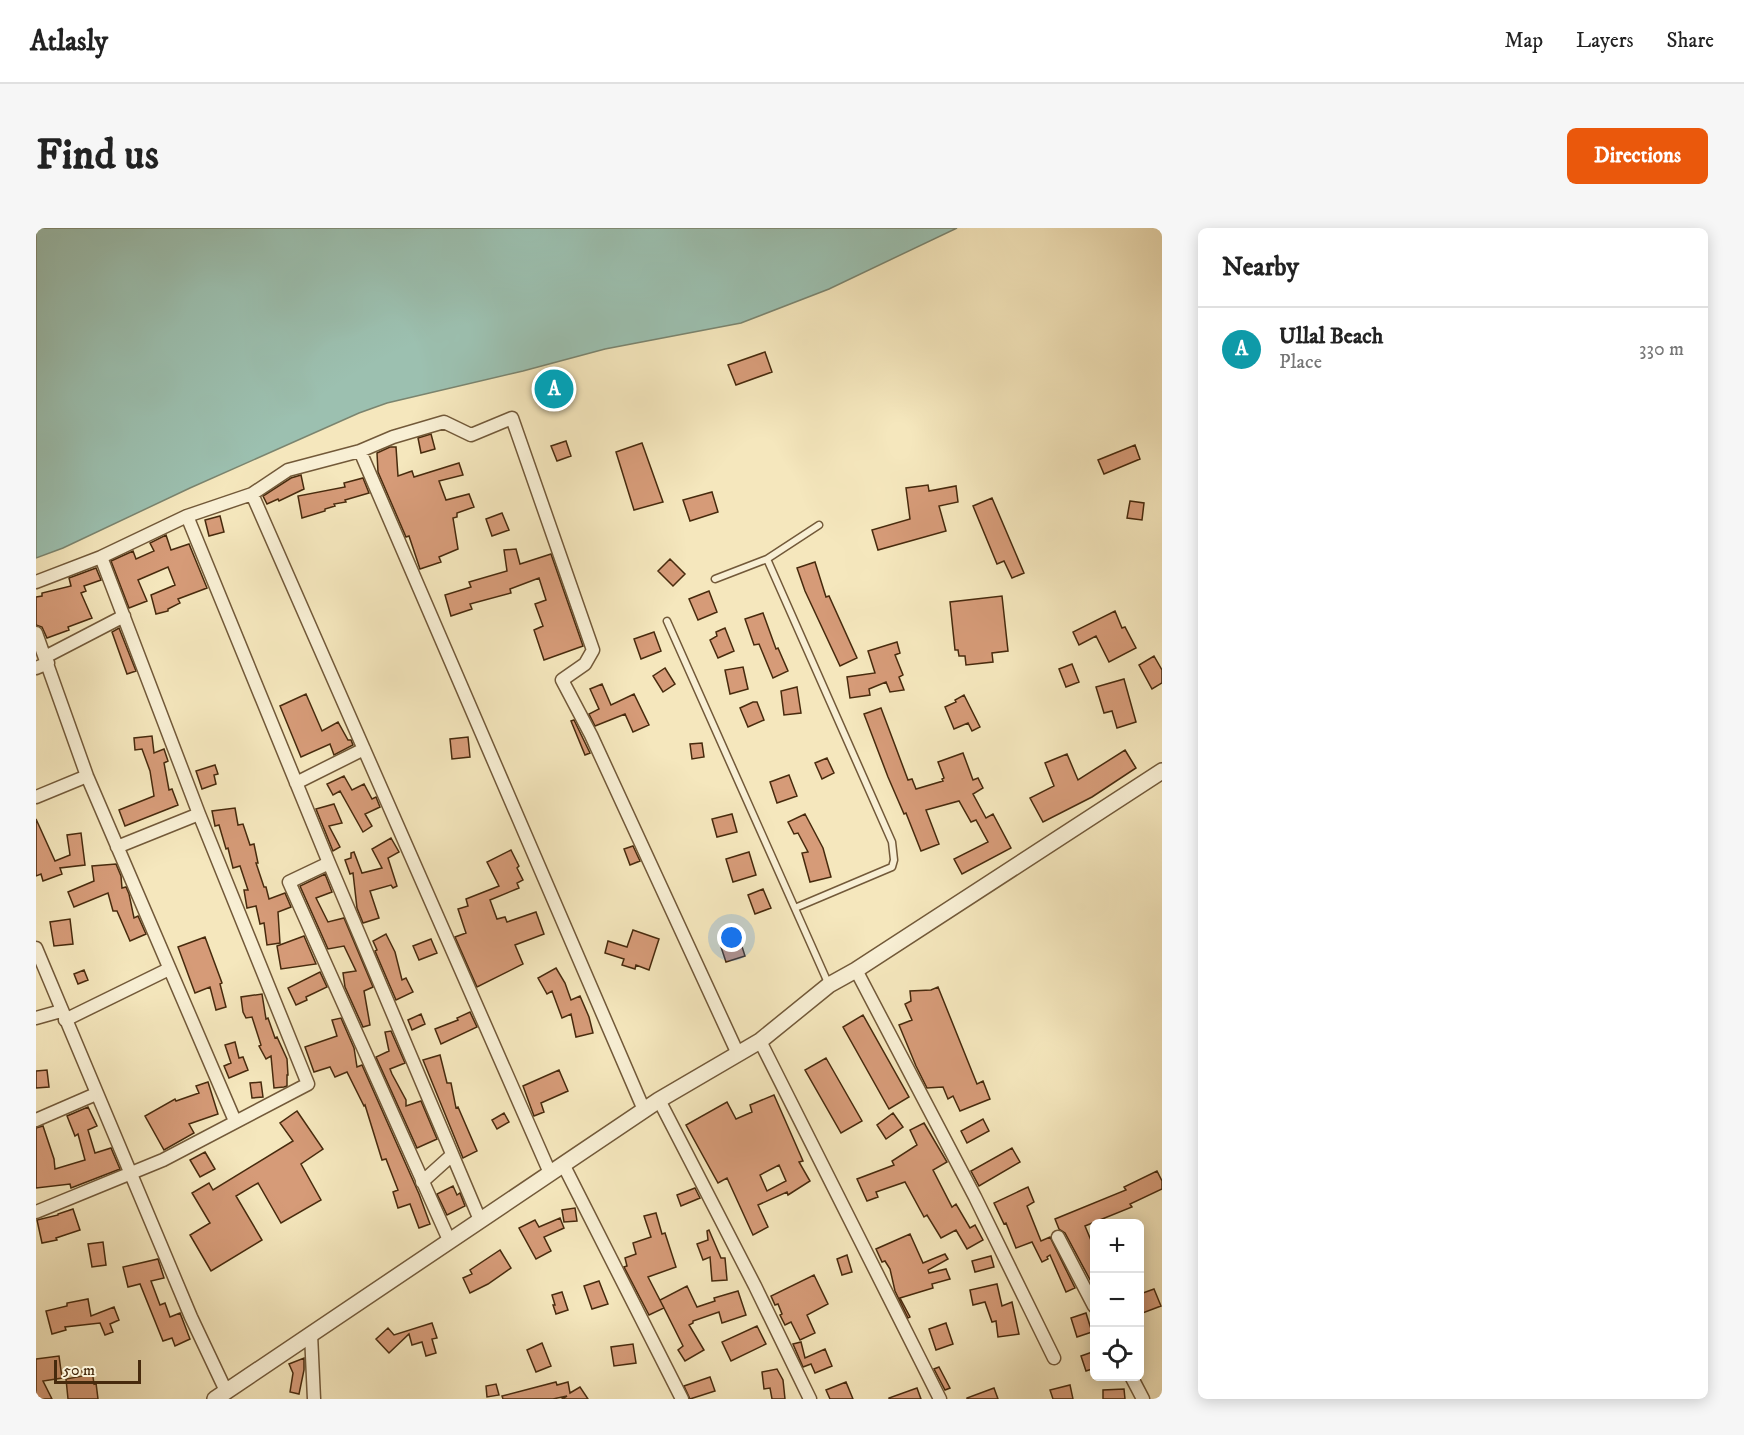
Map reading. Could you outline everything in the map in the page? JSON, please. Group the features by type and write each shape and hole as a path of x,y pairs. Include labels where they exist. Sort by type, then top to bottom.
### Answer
{"street":[{"path":"36,582 101,557 187,516 252,494 288,471 360,451 393,437 444,422 471,435 512,418 593,650 585,664 562,680 591,735 738,1054"},
{"path":"360,451 644,1110"},
{"path":"252,494 364,749 557,1169 682,1399"},
{"path":"187,516 329,863 480,1220"},
{"path":"36,1212 163,1160 308,1084 199,814 101,557"},
{"path":"43,663 124,616"},
{"path":"36,633 43,663 87,776 235,1121"},
{"path":"296,783 364,749"},
{"path":"36,948 221,1395 659,1100 760,1041 829,985 856,970 1162,771"},
{"path":"36,797 87,776"},
{"path":"117,847 199,814"},
{"path":"329,863 289,882 449,1240"},
{"path":"36,1018 63,1015 169,969"},
{"path":"856,970 975,1197 1054,1358"},
{"path":"760,1041 940,1399"},
{"path":"36,1119 96,1094"},
{"path":"659,1100 755,1286 810,1399"},
{"path":"422,1182 452,1155"},
{"path":"1058,1237 1090,1297"},
{"path":"311,1334 314,1399"},
{"path":"1133,1381 1143,1399"}],"lane":[{"path":"715,579 766,559 819,525"},
{"path":"766,559 875,802 892,842 894,860 892,867 795,908"},
{"path":"667,621 829,985"}],"shaded area":[{"path":"36,228 957,228 829,289 741,323 605,349 387,403 359,413 190,488 63,548 36,558"}],"building":[{"path":"765,352 772,372 736,385 728,365"},
{"path":"431,434 435,449 421,453 418,438"},
{"path":"566,441 571,456 557,461 551,446"},
{"path":"642,443 663,502 634,510 616,452"},
{"path":"1135,445 1140,459 1104,474 1098,460"},
{"path":"390,447 396,447 398,476 412,471 414,477 459,463 463,475 439,481 446,500 469,494 474,507 457,513 457,517 453,518 458,549 439,557 441,562 420,569 409,536 406,537 378,472 377,453"},
{"path":"301,475 304,489 267,504 263,496 291,478"},
{"path":"363,478 369,493 334,504 335,506 325,511 302,518 298,496 345,487 344,483"},
{"path":"928,485 929,491 956,486 958,502 939,506 946,531 878,550 872,530 910,519 906,488"},
{"path":"712,492 718,512 690,521 683,500"},
{"path":"992,498 1024,573 1012,578 1004,561 997,564 973,506"},
{"path":"1130,501 1144,503 1142,520 1127,518"},
{"path":"502,513 509,530 492,536 486,519"},
{"path":"220,516 224,532 209,536 205,520"},
{"path":"166,535 171,550 189,544 207,588 178,599 180,603 168,611 156,614 151,595 175,585 168,567 138,580 147,601 129,608 111,561 133,551 136,559 154,551 150,543"},
{"path":"516,549 520,564 551,554 583,646 544,660 534,630 543,626 535,604 546,600 539,578 510,589 511,593 470,604 472,609 451,616 445,595 471,587 469,582 507,571 504,550"},
{"path":"670,559 685,574 673,586 658,571"},
{"path":"815,562 826,597 829,596 857,658 840,666 805,591 797,568"},
{"path":"96,568 101,580 84,586 86,591 81,593 92,618 47,638 42,627 36,625 36,597 42,596 42,593 71,586 69,578"},
{"path":"709,591 717,612 698,620 689,599"},
{"path":"1002,596 1008,651 992,653 993,662 966,665 965,656 959,656 958,650 955,650 950,602"},
{"path":"1115,611 1122,628 1125,627 1136,648 1109,662 1096,636 1079,645 1073,632"},
{"path":"763,613 776,649 778,648 788,671 773,678 759,644 754,645 745,619"},
{"path":"119,628 136,671 127,674 112,632"},
{"path":"725,628 734,651 718,658 710,640 717,636 716,632"},
{"path":"654,632 661,651 641,659 634,639"},
{"path":"897,642 900,653 895,655 903,675 899,677 904,690 890,692 886,682 869,689 870,695 850,698 847,677 875,673 868,651"},
{"path":"1154,656 1162,670 1162,683 1152,689 1139,665"},
{"path":"1072,664 1079,682 1066,687 1059,669"},
{"path":"743,667 748,689 730,694 725,670"},
{"path":"665,668 675,684 663,692 653,676"},
{"path":"1124,679 1136,722 1117,728 1112,711 1104,713 1096,687"},
{"path":"602,684 611,705 634,694 649,725 633,732 625,714 595,726 589,714 599,709 590,689"},
{"path":"797,687 801,713 784,715 781,691"},
{"path":"306,694 322,731 338,722 353,745 334,755 330,744 301,757 280,706"},
{"path":"964,695 980,727 972,731 968,723 954,729 945,707"},
{"path":"757,702 764,720 748,727 740,708"},
{"path":"881,708 908,780 912,779 916,789 943,781 938,762 963,753 973,780 978,778 983,788 973,794 986,818 993,814 1011,848 962,874 954,859 988,842 976,820 971,822 959,801 926,810 939,844 921,851 888,777 864,714"},
{"path":"574,720 590,753 585,755 571,721"},
{"path":"152,736 154,753 164,749 168,761 164,763 169,790 172,789 178,805 125,826 119,810 154,796 150,771 142,749 135,750 134,738"},
{"path":"468,737 470,757 452,759 450,739"},
{"path":"702,743 704,757 692,759 690,744"},
{"path":"1125,750 1136,768 1092,797 1043,822 1030,798 1054,786 1045,763 1067,754 1078,780"},
{"path":"827,758 834,773 822,779 815,763"},
{"path":"215,765 218,774 214,775 216,784 202,789 196,771"},
{"path":"789,775 797,796 777,803 770,782"},
{"path":"344,776 352,790 364,784 372,799 376,797 380,807 365,814 372,826 363,832 340,791 333,795 327,784"},
{"path":"334,804 342,823 329,826 340,847 333,851 316,809"},
{"path":"235,808 238,825 243,824 250,845 254,844 258,863 256,863 269,899 285,893 291,907 278,912 280,943 267,945 264,923 260,924 256,906 247,908 244,890 248,890 240,866 233,868 219,825 215,826 212,811"},
{"path":"732,814 737,832 717,837 712,819"},
{"path":"805,814 823,848 831,877 810,882 802,853 808,852 798,833 794,834 788,822"},
{"path":"36,819 55,861 70,855 67,835 81,833 85,865 60,868 62,874 43,881 41,874 36,876"},
{"path":"391,838 399,852 388,858 397,886 393,888 391,885 370,891 379,918 363,923 357,908 353,873 350,874 345,860 351,858 351,853 354,852 362,873 382,868 372,849"},
{"path":"633,846 640,861 630,865 624,849"},
{"path":"511,850 523,880 517,883 519,888 490,900 497,919 505,917 507,922 536,912 544,934 515,945 523,964 477,987 455,937 466,933 458,909 468,906 466,899 499,886 487,862"},
{"path":"749,852 756,875 733,882 726,859"},
{"path":"116,864 121,876 122,888 126,887 129,894 134,918 138,916 146,934 130,941 117,911 113,911 108,893 74,907 68,892 94,881 92,866"},
{"path":"325,874 332,892 316,898 328,922 344,918 373,987 364,991 370,1025 363,1027 345,987 343,973 356,971 344,946 328,949 300,886"},
{"path":"763,889 771,908 755,914 748,895"},
{"path":"70,919 73,944 54,946 50,922"},
{"path":"633,930 659,939 649,970 636,965 635,969 622,965 624,959 605,953 608,941 627,947"},
{"path":"386,934 395,952 402,980 406,978 413,992 396,1000 373,941"},
{"path":"738,934 745,956 726,962 719,941"},
{"path":"304,936 316,964 281,969 277,946"},
{"path":"205,937 222,983 220,984 226,1007 216,1010 210,987 195,993 178,947"},
{"path":"431,939 437,953 419,960 413,946"},
{"path":"556,968 571,1000 580,996 593,1033 576,1037 571,1014 562,1018 552,991 547,994 538,978"},
{"path":"84,970 88,980 78,984 74,974"},
{"path":"320,972 327,987 306,997 307,1000 296,1005 288,988"},
{"path":"938,987 977,1084 983,1081 990,1099 960,1111 953,1096 948,1099 943,1087 927,1088 899,1025 912,1020 905,1004 911,1001 910,991 931,990"},
{"path":"262,994 266,1019 268,1018 275,1038 277,1037 287,1059 287,1086 284,1087 274,1088 271,1056 266,1059 259,1046 261,1045 252,1017 246,1018 243,1012 241,997"},
{"path":"470,1012 477,1027 441,1044 435,1029 458,1020 457,1018"},
{"path":"421,1014 425,1024 412,1030 408,1020"},
{"path":"863,1015 909,1097 889,1109 843,1027"},
{"path":"341,1018 354,1048 357,1067 362,1065 430,1224 419,1228 410,1204 398,1208 393,1192 398,1190 386,1159 382,1160 365,1105 347,1072 335,1077 330,1067 314,1072 305,1047 337,1036 332,1020"},
{"path":"391,1031 405,1063 390,1069 392,1074 406,1100 406,1106 421,1101 437,1139 417,1148 376,1057 389,1051 385,1032"},
{"path":"235,1042 239,1058 243,1057 248,1070 229,1078 224,1066 231,1063 225,1045"},
{"path":"440,1055 447,1083 451,1083 456,1108 458,1107 477,1151 463,1158 423,1060"},
{"path":"826,1058 862,1121 841,1133 805,1070"},
{"path":"47,1070 49,1087 36,1088 36,1071"},
{"path":"559,1070 568,1091 541,1103 544,1112 534,1116 523,1086"},
{"path":"208,1082 218,1114 189,1124 194,1133 164,1150 145,1116 175,1099 176,1101 199,1093 196,1086"},
{"path":"261,1082 263,1097 252,1098 250,1083"},
{"path":"774,1095 803,1161 799,1162 810,1181 788,1195 787,1192 758,1205 768,1227 753,1235 727,1178 718,1183 686,1125 727,1102 736,1119 752,1112 750,1105","holes":["779,1165 786,1181 767,1191 760,1175"]},
{"path":"88,1107 97,1126 88,1130 95,1153 111,1148 120,1169 71,1188 70,1184 36,1188 36,1128 43,1126 55,1169 85,1160 78,1134 75,1136 67,1116"},
{"path":"297,1111 323,1149 301,1164 321,1200 281,1223 258,1183 236,1196 262,1240 211,1271 190,1235 210,1223 192,1193 209,1183 213,1190 293,1141 280,1123"},
{"path":"504,1113 509,1122 497,1129 492,1120"},
{"path":"893,1113 903,1127 886,1139 877,1125"},
{"path":"983,1119 989,1131 967,1143 961,1131"},
{"path":"924,1123 947,1162 933,1170 952,1207 956,1204 970,1228 975,1225 983,1240 967,1249 956,1230 941,1238 927,1215 924,1217 905,1182 876,1192 878,1197 867,1201 857,1179 894,1165 892,1161 917,1145 910,1130"},
{"path":"1012,1148 1020,1162 979,1186 971,1171"},
{"path":"205,1152 215,1169 200,1177 190,1160"},
{"path":"1157,1171 1162,1181 1162,1189 1130,1204 1132,1207 1102,1219 1090,1219 1090,1224 1085,1226 1090,1238 1090,1280 1055,1219 1126,1190 1124,1187"},
{"path":"453,1186 457,1195 460,1193 465,1206 447,1215 437,1194"},
{"path":"1028,1187 1034,1202 1027,1206 1041,1241 1050,1237 1075,1288 1066,1292 1050,1255 1042,1262 1032,1242 1016,1248 1006,1223 1004,1224 994,1203"},
{"path":"695,1188 700,1198 681,1206 677,1195"},
{"path":"575,1208 577,1221 564,1222 562,1210"},
{"path":"73,1209 80,1230 56,1238 57,1240 42,1243 37,1220"},
{"path":"656,1213 676,1267 648,1277 664,1308 649,1315 624,1267 627,1266 625,1258 636,1254 633,1243 651,1237 644,1216"},
{"path":"560,1218 564,1228 544,1237 551,1251 536,1259 519,1228 535,1220 539,1227"},
{"path":"709,1230 721,1258 725,1258 727,1280 712,1281 710,1257 703,1260 697,1244 708,1240 707,1231"},
{"path":"910,1234 923,1263 945,1254 948,1259 928,1270 929,1273 946,1269 950,1279 932,1284 933,1288 900,1298 910,1317 908,1318 895,1291 890,1269 885,1261 882,1262 876,1249"},
{"path":"103,1242 106,1265 92,1267 88,1244"},
{"path":"500,1250 511,1268 470,1293 463,1278 472,1274 470,1270"},
{"path":"847,1255 852,1272 842,1275 837,1259"},
{"path":"991,1256 994,1267 975,1272 972,1261"},
{"path":"158,1259 164,1278 151,1281 160,1305 165,1303 170,1317 180,1313 190,1339 175,1346 172,1338 163,1341 140,1284 128,1287 123,1267"},
{"path":"814,1275 828,1304 807,1315 815,1333 800,1340 791,1322 785,1325 778,1304 775,1305 771,1296"},
{"path":"599,1281 608,1304 592,1309 584,1286"},
{"path":"997,1284 1002,1306 1012,1302 1019,1334 998,1337 996,1321 992,1322 985,1302 973,1305 970,1290"},
{"path":"687,1286 697,1307 715,1301 714,1298 738,1291 746,1315 722,1323 719,1312 693,1321 689,1325 704,1350 685,1361 678,1350 683,1346 660,1300"},
{"path":"1154,1289 1161,1306 1144,1312 1144,1293"},
{"path":"562,1292 568,1310 556,1314 552,1295"},
{"path":"88,1299 91,1316 114,1307 119,1320 110,1324 113,1332 105,1335 100,1323 65,1327 66,1330 52,1334 46,1311 67,1306 67,1303"},
{"path":"1086,1313 1090,1333 1077,1337 1071,1318"},
{"path":"432,1323 437,1338 432,1339 436,1353 426,1356 422,1342 412,1345 409,1334 389,1353 376,1339 388,1328 394,1335"},
{"path":"946,1323 953,1344 936,1350 929,1329"},
{"path":"757,1326 766,1344 731,1361 722,1342"},
{"path":"801,1342 805,1358 825,1349 832,1366 815,1373 811,1364 803,1367 793,1344"},
{"path":"542,1343 551,1366 536,1372 527,1350"},
{"path":"633,1344 636,1363 614,1366 611,1347"},
{"path":"1090,1353 1090,1370 1086,1371 1081,1356"},
{"path":"59,1356 62,1378 43,1381 52,1399 36,1399 36,1359"},
{"path":"304,1358 299,1394 290,1392 293,1373 289,1364"},
{"path":"939,1367 950,1388 945,1390 934,1369"},
{"path":"777,1369 783,1380 785,1399 772,1399 770,1388 764,1389 762,1372"},
{"path":"92,1370 98,1399 68,1399 66,1379 83,1376 82,1371"},
{"path":"710,1377 715,1391 690,1399 684,1386"},
{"path":"556,1382 557,1385 568,1382 570,1393 580,1387 588,1399 562,1399 567,1396 553,1399 503,1399 502,1396"},
{"path":"846,1382 853,1399 830,1399 826,1390"},
{"path":"496,1384 499,1395 487,1397 486,1386"},
{"path":"1070,1385 1073,1399 1053,1399 1050,1390"},
{"path":"917,1388 921,1399 889,1399 889,1398"},
{"path":"994,1388 998,1399 967,1399 967,1398"},
{"path":"1124,1389 1125,1399 1103,1399 1103,1390"}],"place":[{"name":"Ullal Beach","path":"554,389"}]}
